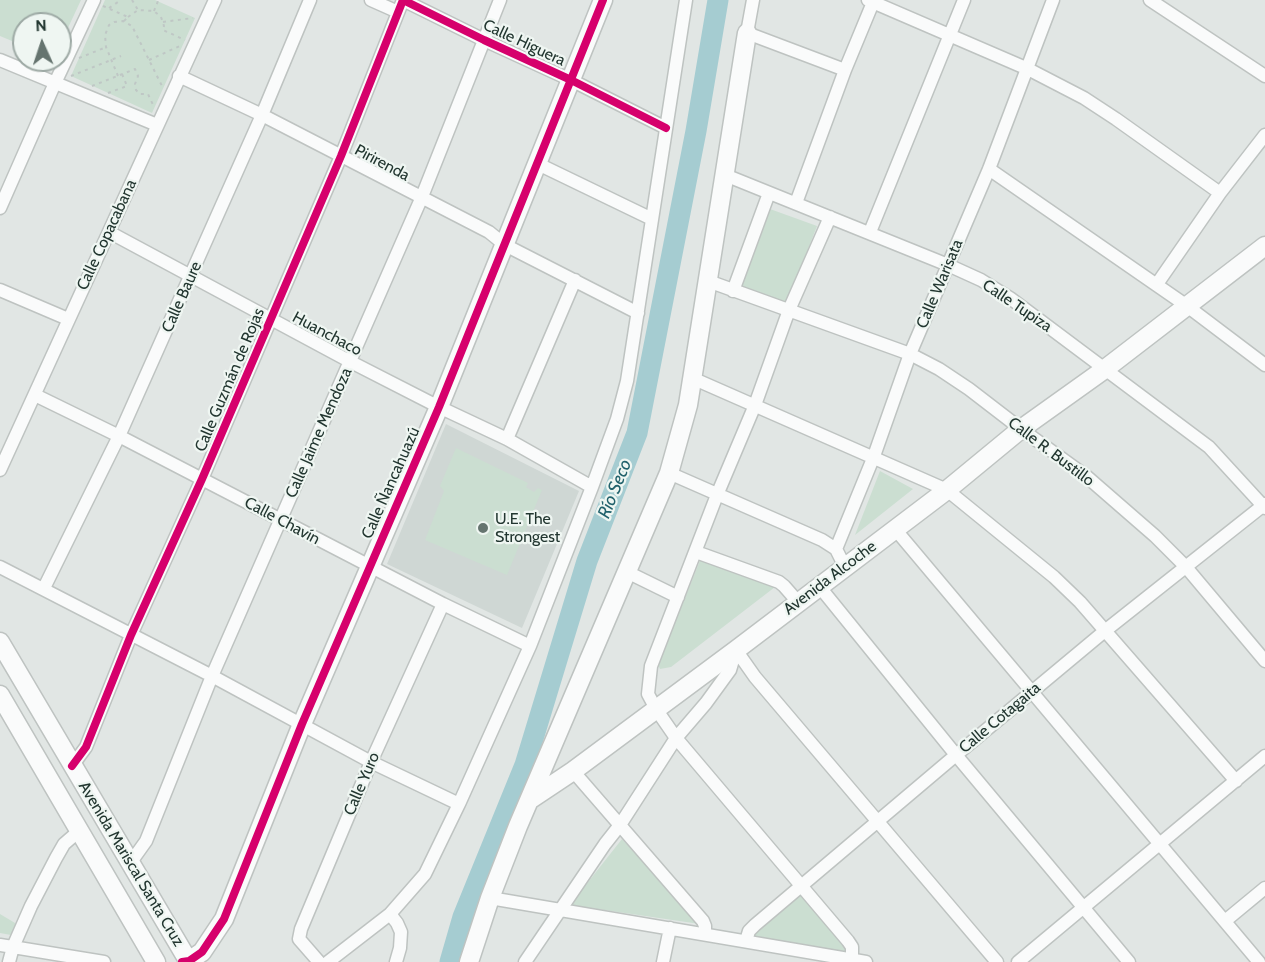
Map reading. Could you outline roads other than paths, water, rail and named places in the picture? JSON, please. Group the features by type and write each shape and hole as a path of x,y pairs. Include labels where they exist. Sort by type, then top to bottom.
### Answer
{"street":[{"name":"Calle Copacabana","path":"0,470 215,0"},
{"name":"Calle Baure","path":"44,588 119,436 191,278 310,0"},
{"path":"371,0 398,12"},
{"name":"Calle Guzmán de Rojas","path":"72,766 86,747 131,635 202,479 341,156 403,0"},
{"name":"Calle Higuera","path":"403,0 666,128"},
{"name":"Calle Jaime Mendoza","path":"131,861 146,841 212,676 421,199 500,0"},
{"name":"Calle Ñancahuazú","path":"187,962 202,952 224,919 302,724 505,245 603,0"},
{"path":"328,962 390,914 425,874 530,646 592,487 617,419 627,381 686,0"},
{"path":"469,962 490,898 518,826 669,473 688,405 753,0"},
{"path":"870,232 964,0"},
{"name":"Calle Warisata","path":"836,549 874,456 910,354 989,169 1053,0"},
{"path":"1150,0 1265,76"},
{"path":"796,203 872,1 1028,69 1083,98 1108,113 1220,193"},
{"path":"0,208 55,83 99,3"},
{"path":"747,33 845,70"},
{"path":"0,60 157,125"},
{"name":"Pirirenda","path":"179,76 489,232 505,245 638,314"},
{"path":"1157,284 1220,193 1265,135"},
{"path":"536,163 652,219"},
{"path":"989,169 1157,284 1265,365"},
{"name":"Calle Tupiza","path":"725,175 870,232 981,280 1010,298 1209,447 1264,506"},
{"path":"733,291 769,193"},
{"path":"830,217 789,310 755,405 717,495 651,666 648,694 676,738 848,940 852,947 852,961"},
{"name":"Huanchaco","path":"109,232 351,362 438,407 507,439 592,487"},
{"name":"Avenida Alcoche","path":"531,799 573,771 736,650 947,490 1021,429 1105,369 1265,247"},
{"path":"507,439 574,280"},
{"name":"Calle R. Bustillo","path":"708,281 910,354 939,369 969,389 1086,476 1155,536 1186,567 1265,661"},
{"path":"0,290 68,319"},
{"path":"692,378 947,490 1054,577 1106,630 1236,781"},
{"name":"Calle Chavín","path":"35,396 119,436 443,604 530,646"},
{"path":"669,473 822,540 836,549 845,567"},
{"name":"Calle Cotagaita","path":"746,941 749,930 956,754 1106,630 1264,506"},
{"path":"895,529 1259,962"},
{"path":"696,552 779,582 798,602"},
{"path":"0,567 212,676 371,762 459,804"},
{"path":"627,572 678,597"},
{"path":"819,586 1130,962"},
{"name":"Calle Yuro","path":"319,962 303,944 299,935 371,762 443,604"},
{"name":"Avenida Mariscal Santa Cruz","path":"0,642 72,766 131,861 187,962"},
{"path":"525,962 620,825 676,738 730,670 736,650"},
{"path":"736,650 755,676 997,962"},
{"name":"Avenida Mariscal Santa Cruz","path":"0,695 6,719 79,831 156,962"},
{"path":"1018,962 1265,756"},
{"path":"573,771 703,921 705,934"},
{"path":"9,962 13,947 56,858 64,844 79,831"},
{"path":"1225,921 1265,888"},
{"path":"490,898 866,962"},
{"path":"390,914 401,932 396,962"},
{"path":"663,962 670,928"},
{"path":"0,945 104,962"}],"waterway":[{"name":"Río Seco","path":"450,962 463,917 525,765 587,561 637,433 696,131 718,0"}],"place":[{"name":"U.E. The Strongest","path":"483,528"}]}
